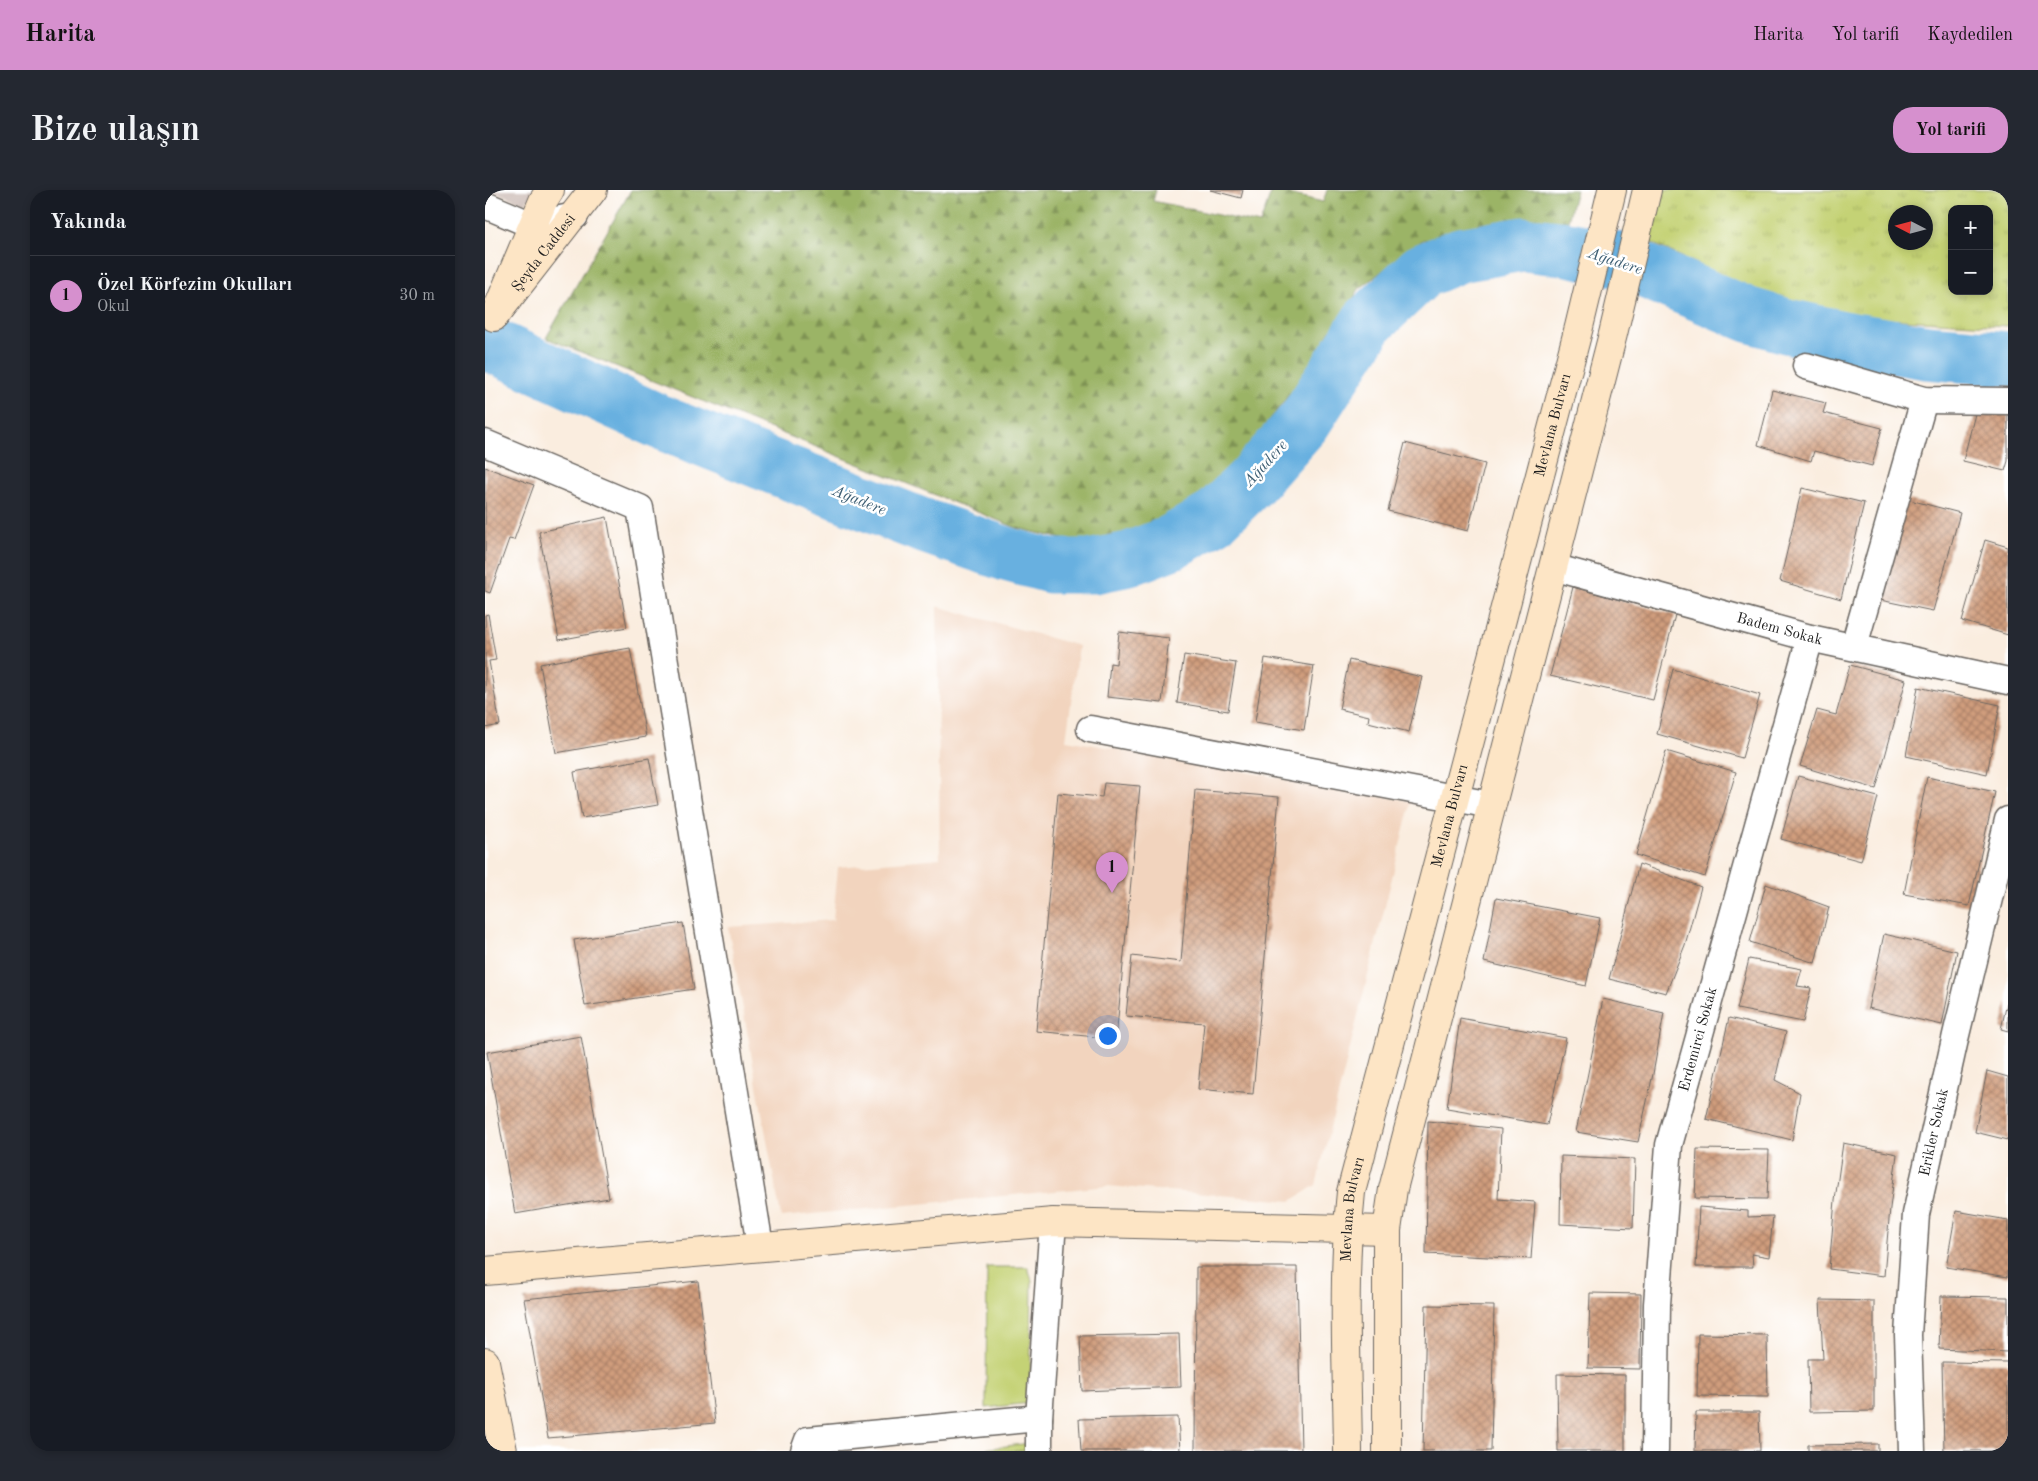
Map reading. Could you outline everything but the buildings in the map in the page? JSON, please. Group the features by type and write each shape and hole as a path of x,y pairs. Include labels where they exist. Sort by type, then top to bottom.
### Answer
{"street":[{"name":"Şeyda Caddesi","path":"489,327 543,201 550,190"},
{"name":"Şeyda Caddesi","path":"489,327 593,190"},
{"name":"Mevlana Bulvarı","path":"1348,1451 1347,1229 1351,1192 1579,327 1611,190"},
{"path":"1387,1451 1387,1230 1393,1189 1613,334 1647,190"},
{"path":"485,205 533,225 575,216"},
{"path":"1806,366 1924,400 2008,401"},
{"path":"1854,646 1924,400"},
{"path":"485,443 640,508 760,1246"},
{"name":"Badem Sokak","path":"1553,567 1810,638 1854,646 2008,681"},
{"name":"Erdemirci Sokak","path":"1655,1451 1657,1304 1669,1145 1810,638"},
{"path":"1090,729 1491,805"},
{"name":"Erikler Sokak","path":"1912,1451 1908,1335 1916,1214 1956,1035 2008,820"},
{"path":"1039,1451 1039,1418 1053,1222"},
{"path":"485,1271 1053,1222 1387,1230"},
{"path":"485,1362 490,1418 503,1451"},
{"path":"804,1451 808,1440 1039,1418"}],"shaded area":[{"path":"490,190 535,190 525,204"},
{"path":"937,606 1079,646 1066,740 1411,801 1316,1185 1291,1201 1108,1186 781,1217 728,927 833,920 838,867 940,858"}],"green space":[{"path":"631,190 1156,190 1153,201 1260,224 1272,190 1323,202 1327,190 1576,190 1566,228 1423,240 1359,289 1314,364 1221,481 1151,528 1087,545 1017,528 546,338"},
{"path":"1661,190 2008,190 2008,326 1833,316 1765,295 1647,241"},
{"path":"987,1267 1028,1267 1032,1281 1030,1403 986,1408"},
{"path":"1030,1443 1030,1451 968,1451"}],"waterway":[{"name":"Ağadere","path":"485,342 662,423 921,525 1009,555 1050,566 1094,566 1129,559 1170,543 1214,518 1251,482 1304,422 1368,322 1422,271 1460,255 1523,244 1568,249 1616,259 1749,315 1787,326 1847,339 1927,352 2008,359"}],"place":[{"name":"Özel Körfezim Okulları","path":"1112,893"}]}
